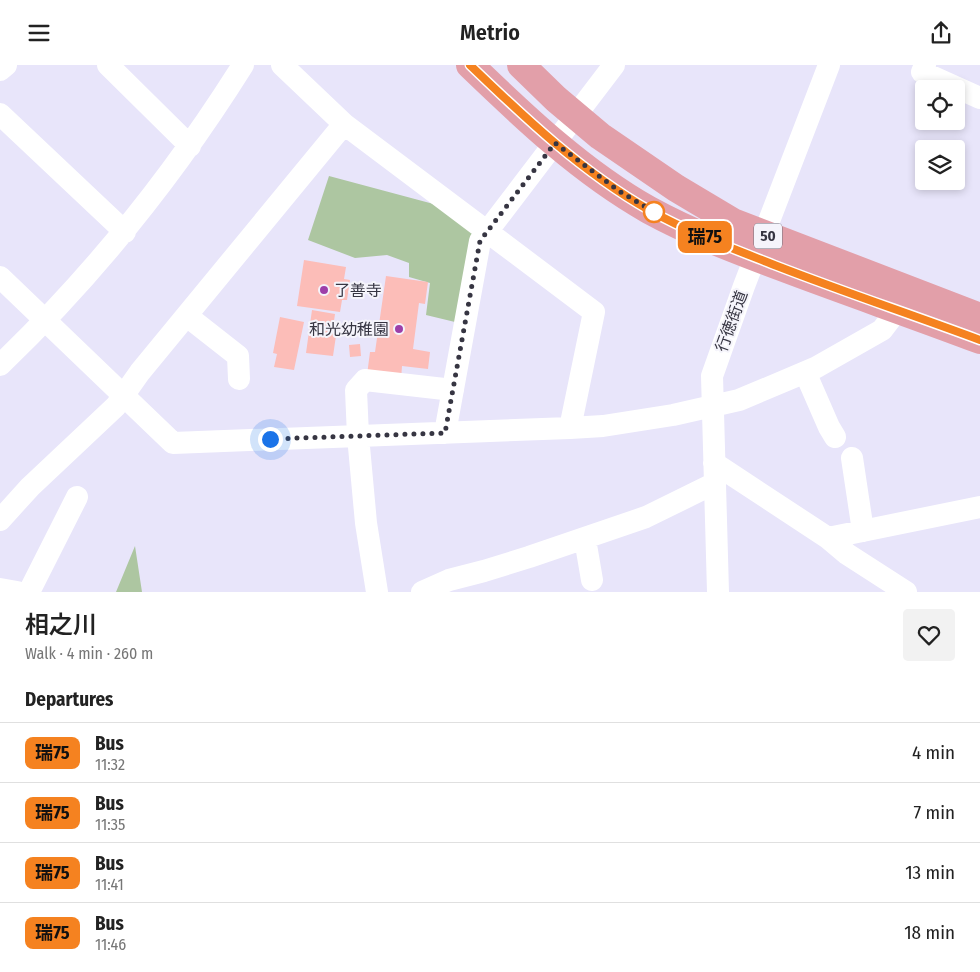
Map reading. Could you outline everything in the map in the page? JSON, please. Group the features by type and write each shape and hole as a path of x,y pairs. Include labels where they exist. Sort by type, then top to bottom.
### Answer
{"main road":[{"name":"50","path":"470,65 555,143 619,191 649,210 720,244 759,246 980,317"},
{"name":"50","path":"521,65 576,116 629,157 676,188 733,221 759,246 847,292 980,339"}],"street":[{"path":"0,70 6,65"},
{"path":"108,65 190,146"},
{"path":"0,365 46,320 124,232 190,146 243,65"},
{"path":"282,65 344,124 594,311 570,428"},
{"path":"445,433 480,241 614,65"},
{"name":"行徳街道","path":"718,592 712,376 759,246 829,65"},
{"path":"925,65 922,72 980,97"},
{"path":"0,114 124,232"},
{"path":"0,520 30,487 116,406 140,372 344,124"},
{"path":"0,277 174,443 570,428 603,426 664,416 739,400 816,368 882,330 898,309"},
{"path":"188,316 238,356 239,379"},
{"path":"805,372 835,437"},
{"path":"377,592 366,523 356,390 366,380 453,390"},
{"path":"848,461 863,531"},
{"path":"422,592 449,580 585,539 646,517 715,473 828,539 847,555 906,592"},
{"path":"29,592 77,497"},
{"path":"828,539 980,507"},
{"path":"585,539 592,580"},
{"path":"0,589 17,592"}],"green space":[{"path":"329,176 441,206 473,231 455,322 426,315 430,283 409,277 409,263 387,255 355,258 308,240"},
{"path":"135,546 142,592 116,592"}],"building":[{"name":"了善寺","path":"304,260 346,267 344,279 350,280 347,300 342,300 340,312 297,306"},
{"path":"386,276 428,282 425,304 419,303 413,349 430,352 428,369 402,366 401,380 367,375 370,352 375,352"},
{"path":"312,310 335,314 333,328 337,329 333,356 306,353"},
{"path":"280,317 304,322 294,370 274,367 277,354 273,353"},
{"path":"360,344 361,356 350,357 349,345"}],"bus line":[{"name":"瑞75","path":"470,65 526,118 575,160 649,210 720,244 980,340"}],"place":[{"name":"了善寺","path":"324,290"},
{"name":"和光幼稚園","path":"399,329"}],"route":[{"path":"270,439 445,433 480,241 555,143 575,160 619,191 654,212"}]}
